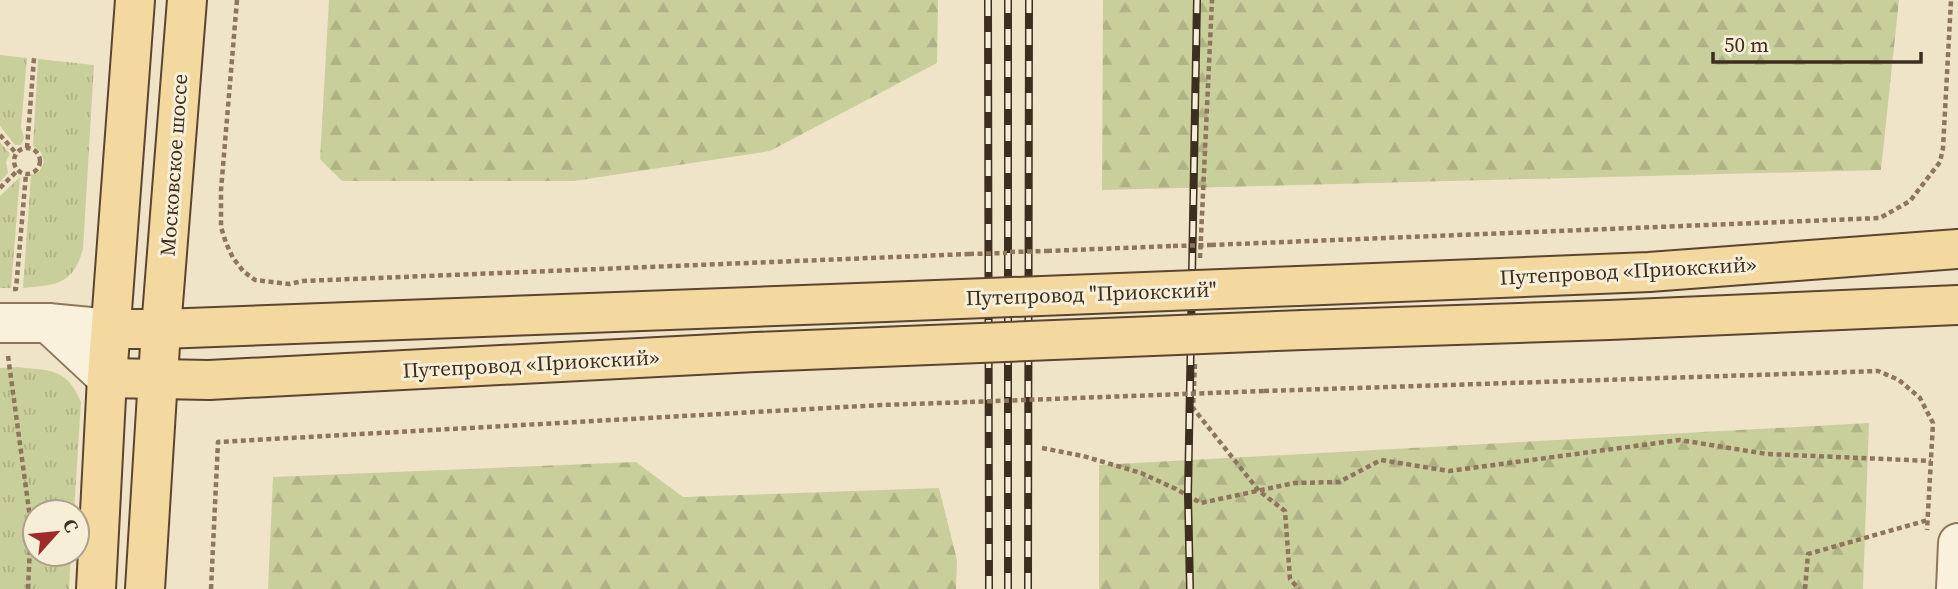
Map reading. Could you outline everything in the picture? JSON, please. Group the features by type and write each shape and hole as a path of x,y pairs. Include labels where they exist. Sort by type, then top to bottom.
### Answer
{"main road":[{"path":"96,589 107,378 135,0"},
{"name":"Московское шоссе","path":"145,589 161,329 187,0"},
{"name":"Путепровод «Приокский»","path":"1298,286 1649,272 1958,249"},
{"name":"Путепровод \"Приокский\"","path":"161,329 1298,286"},
{"name":"Путепровод «Приокский»","path":"158,380 209,380 755,352 1958,305"},
{"path":"111,329 161,329"},
{"path":"107,378 158,380"}],"street":[{"path":"5,320 111,329"},
{"path":"48,323 107,378"},
{"path":"1942,538 1956,589"}],"path":[{"path":"237,0 221,191 221,227 233,258 243,271 255,280 289,284 303,281 1880,218 1910,201 1940,162 1951,0"},
{"path":"27,148 34,58"},
{"path":"0,135 16,153"},
{"path":"27,148 38,153 40,161 34,172 26,174 18,170 13,162 19,150 27,148"},
{"path":"0,188 18,170"},
{"path":"26,174 16,289 5,320 31,525 28,589"},
{"path":"211,589 218,442 881,405 1878,371 1899,380 1920,398 1933,423 1928,520 1942,538"},
{"path":"1042,448 1083,456 1141,473 1200,503 1293,483 1339,482 1381,460 1449,471 1680,440 1767,454 1931,461"},
{"path":"1259,491 1285,511 1290,579 1299,589"},
{"path":"1805,589 1808,554 1928,520"}],"green space":[{"path":"329,0 938,0 937,63 770,151 574,181 342,181 320,159"},
{"path":"1103,0 1899,0 1881,170 1102,190"},
{"path":"0,55 27,58 21,127 24,138 21,145 15,145 0,126"},
{"path":"38,59 94,65 83,249 74,270 62,281 23,288 31,175 39,172 44,162 41,152 33,146"},
{"path":"0,142 10,154 6,162 8,173 0,182"},
{"path":"20,177 11,288 0,288 0,196"},
{"path":"17,367 56,373 69,382 81,402 75,498 21,498 21,568 70,568 69,589 0,589 0,368"},
{"path":"1869,423 1863,589 1099,589 1099,465"},
{"path":"636,462 683,497 939,488 957,560 956,589 268,589 273,477"}],"railway":[{"path":"988,0 989,589"},
{"path":"1008,0 1008,589"},
{"path":"1028,589 1029,0"},
{"path":"1190,589 1188,495 1197,0"}]}
